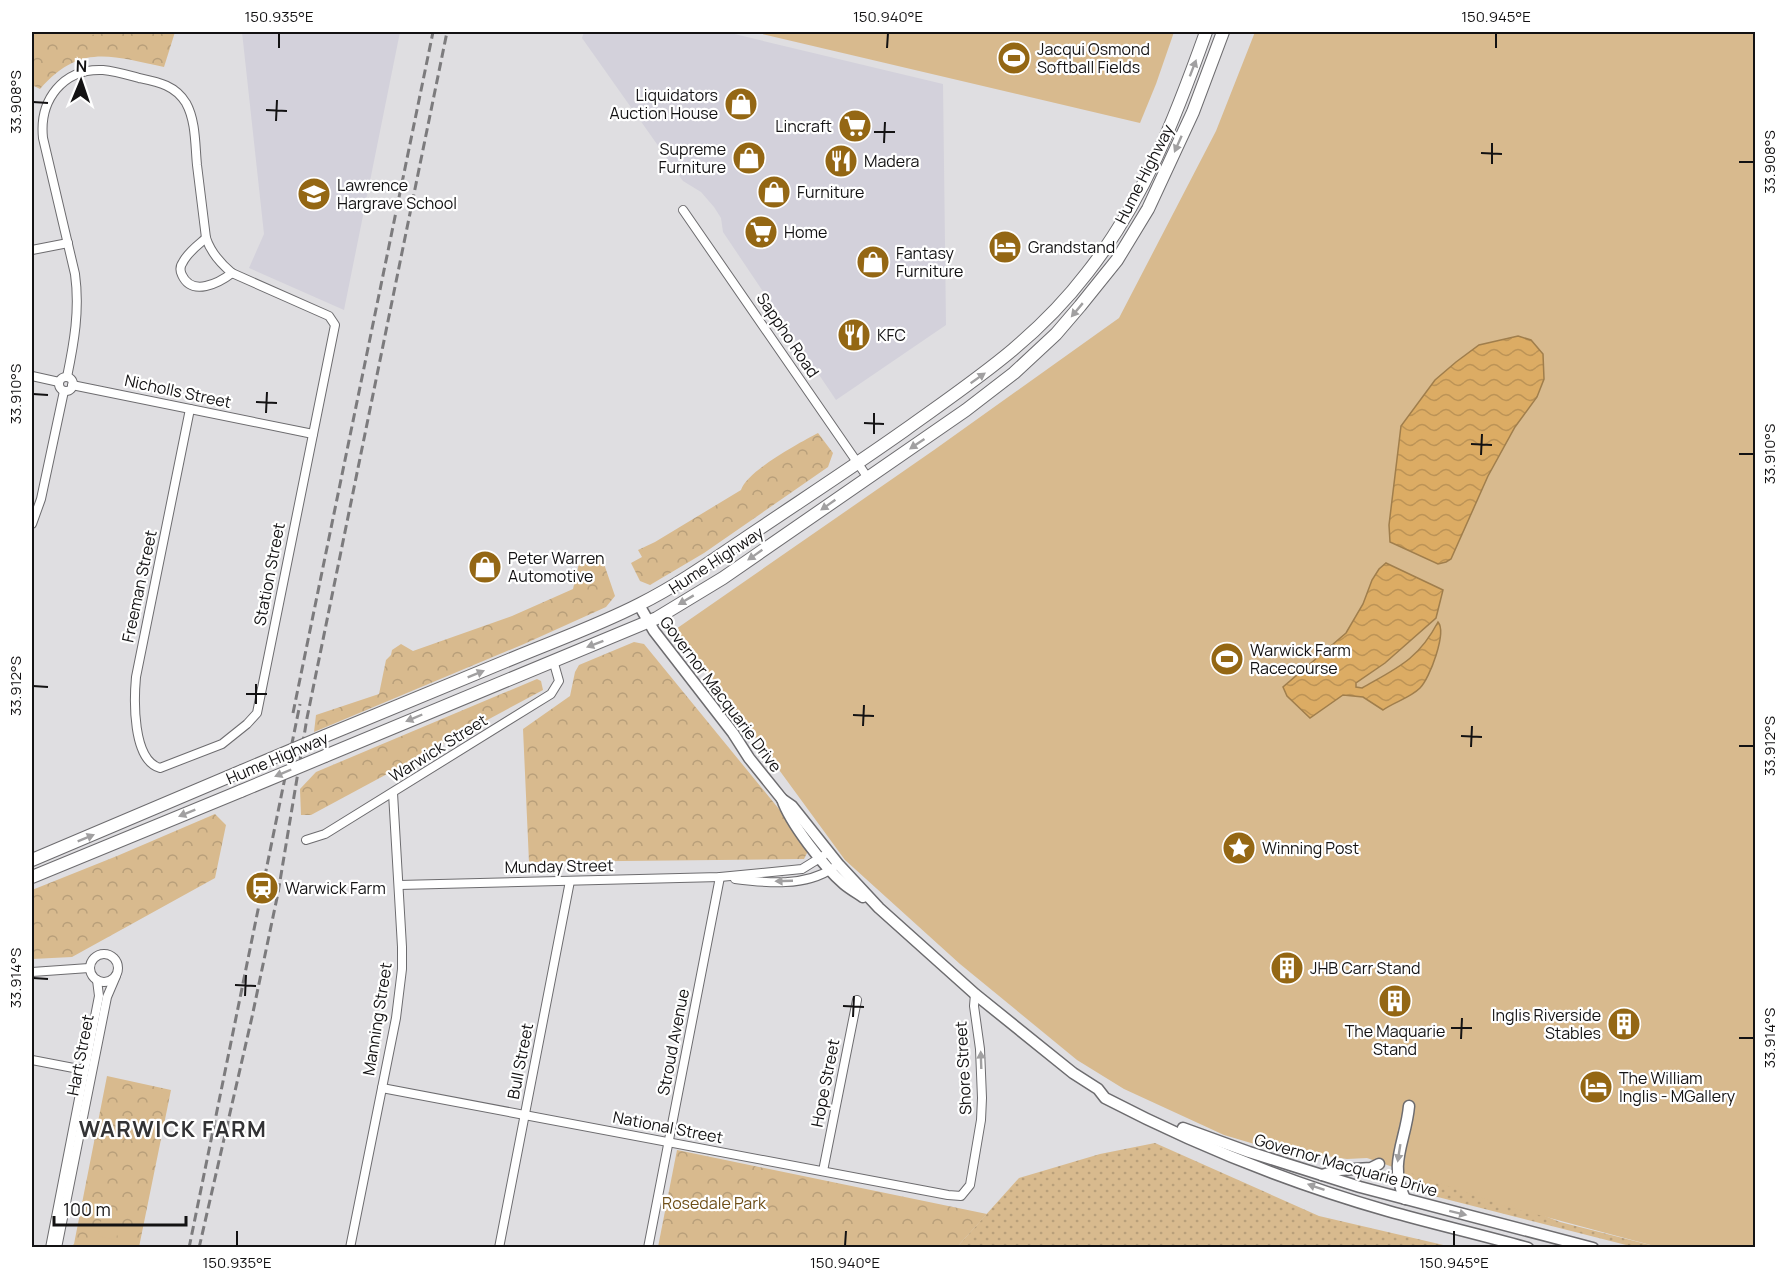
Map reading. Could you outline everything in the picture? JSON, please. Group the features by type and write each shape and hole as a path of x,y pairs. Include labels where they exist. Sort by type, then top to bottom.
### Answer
{"highway":[{"name":"Hume Highway","path":"32,860 639,605 688,577 858,464 987,373 1022,343 1069,296 1105,249 1127,215 1153,165 1206,32"},
{"name":"Hume Highway","path":"32,877 649,622 723,578 868,478 992,390 1056,334 1117,260 1138,226 1166,171 1193,112 1223,32"},
{"path":"1178,107 1193,112"}],"main road":[{"name":"Governor Macquarie Drive","path":"639,605 649,622 733,733 749,758 782,799 792,806 835,867 975,994 1073,1073 1098,1089 1186,1130 1322,1176 1593,1248"},
{"name":"Governor Macquarie Drive","path":"1098,1089 1105,1098 1149,1120 1262,1168 1387,1210 1528,1248"},
{"path":"1405,1199 1397,1161 1398,1149 1408,1120 1409,1107"},
{"path":"1322,1176 1339,1170 1371,1168 1380,1164"}],"street":[{"path":"32,524 41,499 64,391 69,390 66,381 78,304 75,274 43,138 42,119 46,105 59,86 80,74 96,70 163,83 178,93 185,103 192,122 207,238 214,256 232,273 219,283 203,287 191,285 181,272 182,262 195,246 207,238"},
{"name":"Sappho Road","path":"683,210 868,478"},
{"path":"32,250 68,243"},
{"name":"Station Street","path":"155,767 165,767 222,744 248,724 257,713 335,325 329,316 232,273"},
{"name":"Nicholls Street","path":"32,376 66,381 313,434"},
{"name":"Freeman Street","path":"155,767 139,741 134,700 136,677 190,409"},
{"name":"Warwick Street","path":"306,840 325,834 551,694 559,681 553,660"},
{"name":"Manning Street","path":"350,1248 396,1018 402,969 393,793"},
{"name":"Munday Street","path":"399,885 720,877 796,871 825,855"},
{"name":"Munday Street","path":"720,877 757,882 793,881 812,879 835,867"},
{"name":"Stroud Avenue","path":"648,1248 720,877"},
{"name":"Bull Street","path":"499,1248 570,881"},
{"path":"100,954 109,954 118,964 116,976 109,981 97,980 89,968 95,956 100,954"},
{"path":"32,972 89,968"},
{"name":"Hart Street","path":"57,1248 107,997 116,976"},
{"name":"Hart Street","path":"50,1248 99,996 97,980"},
{"name":"Shore Street","path":"948,1195 961,1196 970,1185 976,1159 982,1098 980,1049 974,1006 975,994"},
{"name":"Hope Street","path":"823,1171 857,1000"},
{"path":"32,1060 84,1070"},
{"name":"National Street","path":"382,1088 948,1195"}],"shaded area":[{"name":"Lawrence Hargrave School","path":"242,32 400,32 344,310 249,268 264,234"},
{"path":"584,32 726,32 943,84 946,325 836,400 723,232 721,218 714,207 701,192 683,181 582,38"}],"green space":[{"path":"32,32 175,32 164,67 112,57 83,59 55,74 40,89 32,85"},
{"path":"32,32 131,32 32,39"},
{"name":"Jacqui Osmond Softball Fields","path":"754,32 1174,32 1140,123"},
{"name":"Warwick Farm Racecourse","path":"1255,32 1755,32 1755,1247 1658,1247 1505,1206 1367,1158 1347,1159 1268,1148 1224,1135 1124,1089 1077,1060 960,964 845,860 676,629 1119,318 1216,131"},
{"path":"818,433 833,453 828,467 704,553 650,585 640,581 631,563 642,557 638,550 741,490 753,474 763,466"},
{"path":"588,554 603,561 615,596 606,607 314,732 316,715 379,694 386,660 392,650 401,644 413,651 512,616 573,589 581,555"},
{"path":"634,642 644,644 810,847 804,859 529,862 523,729 570,696 575,672 579,665"},
{"path":"537,679 541,681 543,690 311,815 301,815 300,789 316,772"},
{"path":"215,814 226,825 215,878 72,957 32,959 32,890"},
{"path":"107,1076 171,1090 139,1247 70,1248 74,1244"},
{"path":"1155,1143 1319,1216 1452,1247 957,1247 1019,1178 1100,1154"},
{"name":"Rosedale Park","path":"677,1150 987,1214 957,1247 658,1247"},
{"path":"1402,1160 1560,1222 1658,1247 1634,1247 1422,1193 1404,1179"},
{"path":"102,1217 120,1220 116,1240 98,1236"}],"water":[{"path":"1518,336 1531,340 1543,354 1544,379 1537,397 1515,427 1488,476 1451,559 1438,564 1390,542 1389,525 1401,426 1435,380 1456,362 1479,345"},
{"path":"1386,563 1443,590 1436,618 1385,663 1356,683 1356,687 1362,688 1406,662 1423,646 1438,622 1439,645 1428,675 1420,688 1383,710 1363,697 1343,695 1310,718 1287,696 1283,687 1346,633 1363,604 1372,580"}],"railway":[{"path":"293,713 433,32"},
{"path":"199,1248 278,893 307,718 447,32"},
{"path":"189,1248 300,704"}],"place":[{"name":"Jacqui Osmond Softball Fields","path":"1014,58"},
{"name":"Liquidators Auction House","path":"741,104"},
{"name":"Lincraft","path":"855,126"},
{"name":"Supreme Furniture","path":"749,158"},
{"name":"Madera","path":"841,161"},
{"name":"Furniture","path":"774,192"},
{"name":"Lawrence Hargrave School","path":"314,194"},
{"name":"Home","path":"761,232"},
{"name":"Grandstand","path":"1005,247"},
{"name":"Fantasy Furniture","path":"873,262"},
{"name":"KFC","path":"854,335"},
{"name":"Peter Warren Automotive","path":"485,567"},
{"name":"Warwick Farm Racecourse","path":"1227,659"},
{"name":"Winning Post","path":"1239,848"},
{"name":"Warwick Farm","path":"262,888"},
{"name":"JHB Carr Stand","path":"1287,968"},
{"name":"The Maquarie Stand","path":"1395,1001"},
{"name":"Inglis Riverside Stables","path":"1624,1024"},
{"name":"The William Inglis - MGallery","path":"1596,1087"}],"district":[{"name":"WARWICK FARM","path":"173,1129"}]}
